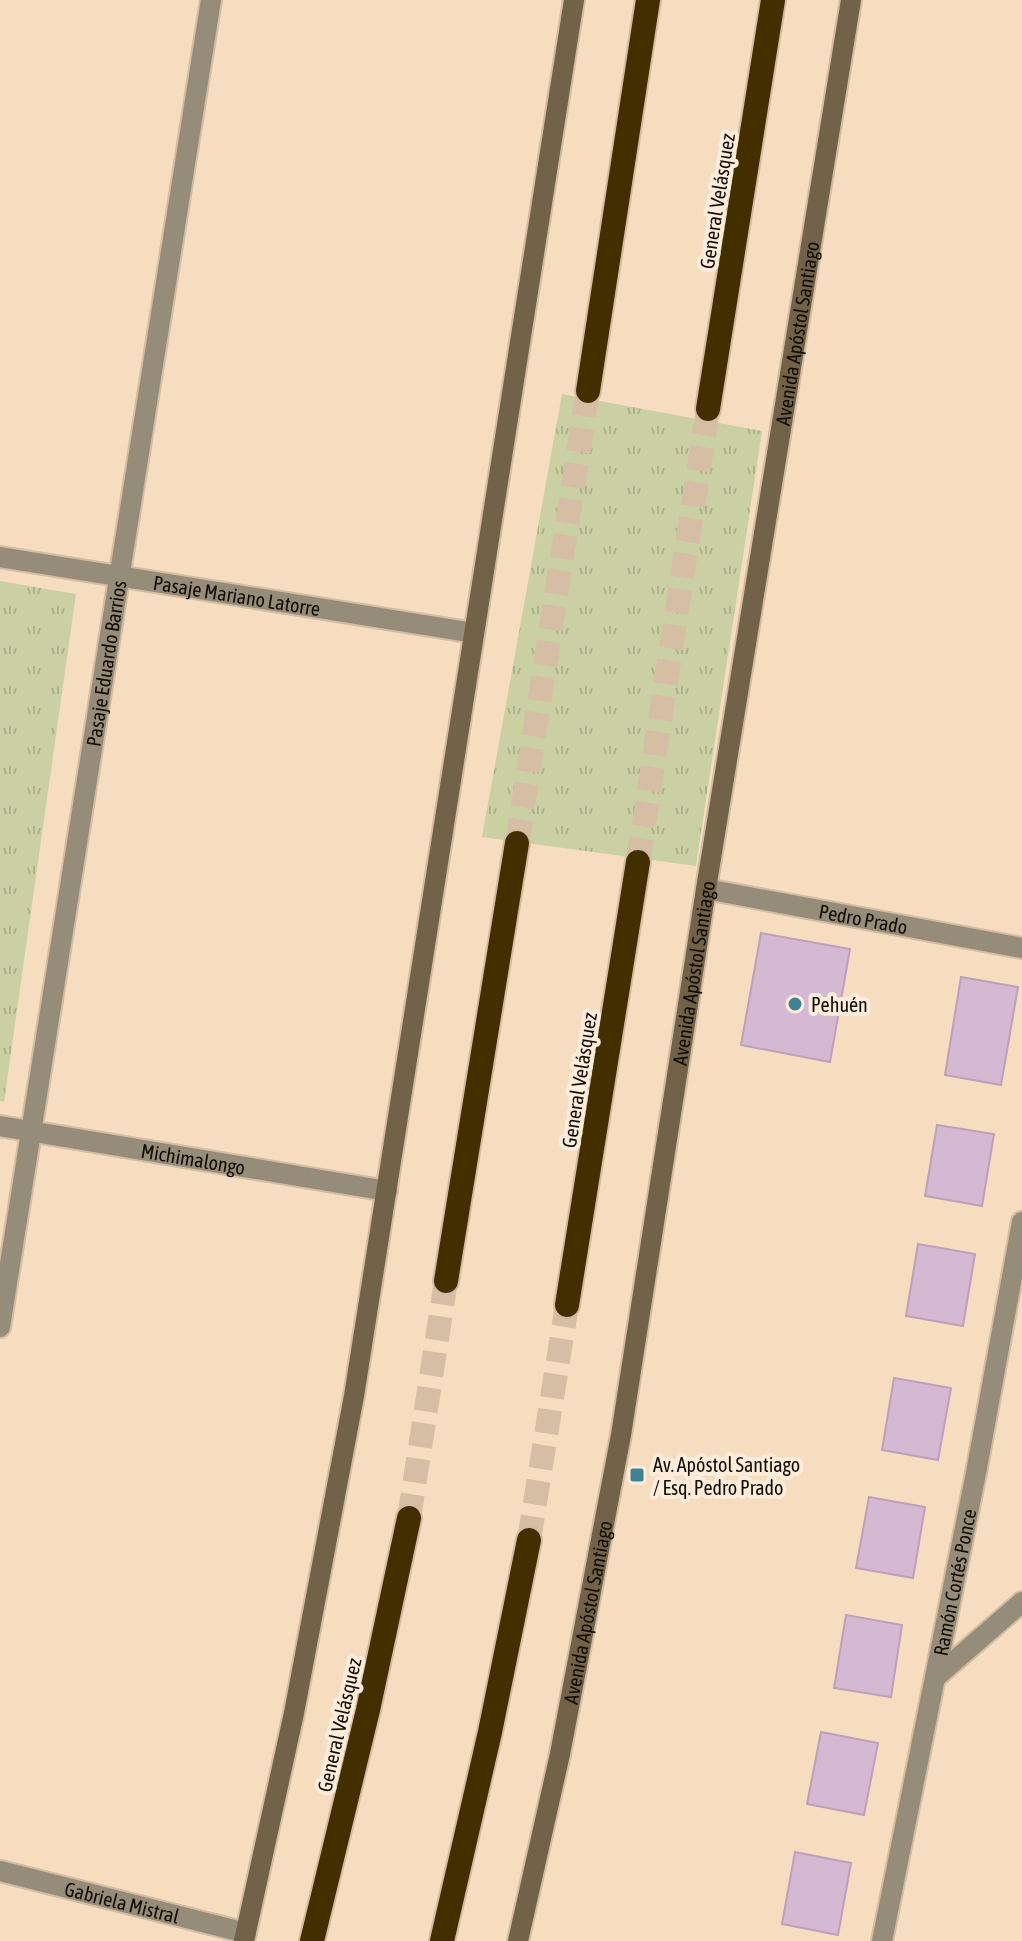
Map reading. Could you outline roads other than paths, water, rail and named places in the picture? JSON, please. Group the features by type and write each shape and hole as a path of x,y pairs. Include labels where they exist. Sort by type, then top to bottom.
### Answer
{"highway":[{"path":"588,391 648,0"},
{"name":"General Velásquez","path":"708,409 773,0"},
{"path":"446,1281 517,843"},
{"name":"General Velásquez","path":"567,1305 638,862"},
{"name":"General Velásquez","path":"312,1941 368,1710 409,1518"},
{"path":"442,1941 490,1732 529,1540"}],"main road":[{"path":"245,1937 294,1713 354,1396 574,0"},
{"name":"Avenida Apóstol Santiago","path":"518,1941 560,1754 621,1435 706,889 851,0"}],"street":[{"name":"Pasaje Eduardo Barrios","path":"0,1327 211,0"},
{"name":"Pasaje Mariano Latorre","path":"0,557 474,633"},
{"name":"Pedro Prado","path":"706,889 1022,948"},
{"name":"Michimalongo","path":"0,1126 387,1191"},
{"name":"Ramón Cortés Ponce","path":"882,1941 936,1677 1022,1222"},
{"path":"936,1677 1022,1602"},
{"name":"Gabriela Mistral","path":"0,1871 245,1937"}],"tunnel":[{"path":"517,843 588,391"},
{"path":"638,862 708,409"},
{"path":"409,1518 446,1281"},
{"path":"529,1540 567,1305"}],"place":[{"name":"Pehuén","path":"795,1004"},
{"name":"Av. Apóstol Santiago / Esq. Pedro Prado","path":"637,1475"}]}
